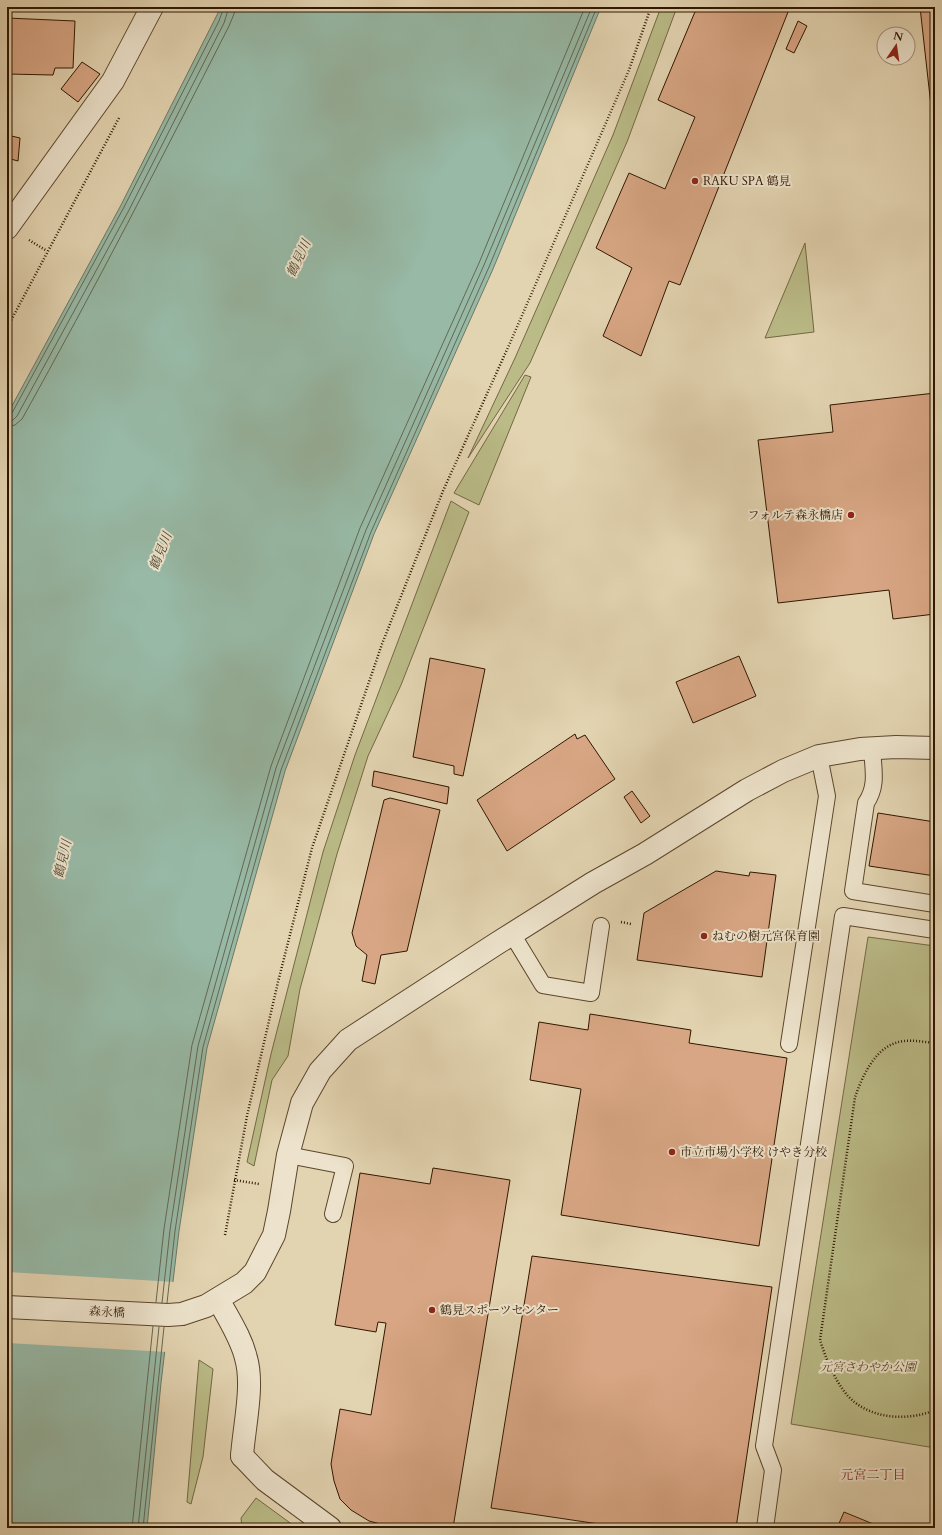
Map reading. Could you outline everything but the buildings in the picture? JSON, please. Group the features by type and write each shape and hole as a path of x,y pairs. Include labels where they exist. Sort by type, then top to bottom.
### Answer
{"street":[{"path":"9,222 113,81 152,7"},
{"name":"森永橋","path":"7,1307 168,1315 182,1314 212,1303 244,1283 255,1272 265,1256 274,1234 288,1155 302,1103 320,1071 348,1040 593,883 645,854 747,790 783,771 819,756 860,749 896,747 935,748"},
{"path":"212,1303 236,1333 246,1358 249,1377 242,1456 265,1480 330,1528"}],"lane":[{"path":"872,748 873,793 866,803 853,891 935,904"},
{"path":"790,1044 827,796 819,756"},
{"path":"765,1528 773,1470 764,1446 843,916 935,930"},
{"path":"512,934 543,986 591,993 602,926"},
{"path":"288,1155 345,1166 333,1214"}],"path":[{"path":"225,1235 234,1180 278,982 312,848 382,644 443,491 510,343 629,70 651,7"},
{"path":"7,328 121,114"},
{"path":"38,245 47,251"},
{"path":"935,1043 903,1041 888,1046 872,1061 862,1077 855,1097 820,1340 825,1357 835,1377 847,1395 864,1408 893,1417 935,1410"},
{"path":"234,1180 258,1184"}],"green space":[{"path":"661,7 677,7 627,142 530,363 468,458 515,358 613,135"},
{"path":"805,243 814,332 765,338"},
{"path":"525,375 531,377 479,505 454,493"},
{"path":"451,501 469,512 401,685 368,756 337,854 300,989 288,1056 272,1080 254,1166 247,1162 271,1054 323,852 355,755"},
{"name":"元宮さわやか公園","path":"868,937 935,946 935,1448 791,1424"},
{"path":"199,1360 213,1369 203,1457 191,1504 187,1502"},
{"path":"256,1498 297,1528 242,1528 241,1518"}],"water":[{"name":"鶴見川","path":"221,7 601,7 493,269 374,534 285,771 207,1048 179,1231 161,1383 147,1528 7,1528 7,415 120,207"}],"pier":[{"path":"7,1272 175,1282 167,1352 7,1343"}],"place":[{"name":"RAKU SPA 鶴見","path":"695,181"},
{"name":"フォルテ森永橋店","path":"851,515"},
{"name":"ねむの樹元宮保育園","path":"704,936"},
{"name":"市立市場小学校 けやき分校","path":"672,1152"},
{"name":"鶴見スポーツセンター","path":"432,1310"}],"district":[{"name":"元宮二丁目","path":"873,1474"}]}
